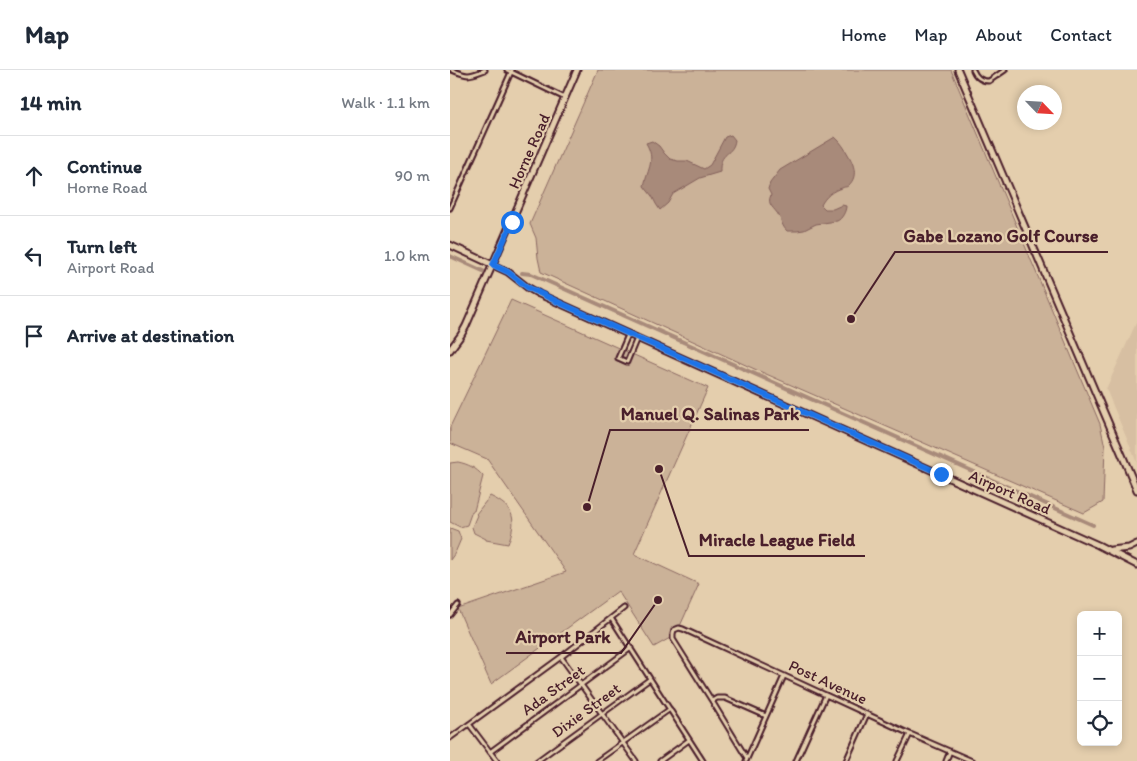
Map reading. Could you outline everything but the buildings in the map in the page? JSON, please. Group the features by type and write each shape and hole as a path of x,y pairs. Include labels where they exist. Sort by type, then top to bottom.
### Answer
{"main road":[{"name":"Horne Road","path":"450,350 466,326 578,70"},
{"path":"958,70 1137,490"},
{"name":"Airport Road","path":"450,245 508,272 539,294 1110,550 1137,565"},
{"path":"1110,550 1129,548 1137,544"}],"street":[{"path":"452,70 469,76 484,70"},
{"path":"973,70 980,79 988,81 1005,70"},
{"path":"450,208 510,71 566,98"},
{"path":"628,334 618,358 627,362 637,338"},
{"path":"450,615 458,605"},
{"path":"450,738 561,657 624,608"},
{"path":"611,618 703,761"},
{"name":"Post Avenue","path":"712,701 673,639 672,634 674,630 684,629 972,761"},
{"name":"Ada Street","path":"490,752 630,648"},
{"path":"561,657 636,761"},
{"path":"747,759 784,676"},
{"name":"Dixie Street","path":"537,761 650,679"},
{"path":"796,761 826,695"},
{"path":"747,759 712,701 717,698 725,698 766,716"},
{"path":"597,761 670,709"},
{"path":"846,761 867,714"},
{"path":"469,724 497,761"},
{"path":"898,761 910,734"},
{"path":"660,761 689,740"},
{"path":"740,748 752,749"},
{"path":"946,761 950,751"}],"shaded area":[{"path":"598,70 951,70 1100,424 1105,447 1103,502 1084,513 750,367 541,272 536,238 530,224"},
{"path":"731,135 735,140 734,145 722,160 720,172 700,178 673,194 668,203 660,210 644,186 651,159 646,143 652,141 670,159 687,161 704,169 710,165 725,137"},
{"path":"835,137 851,159 854,174 849,185 832,192 821,205 825,209 833,209 842,205 846,206 841,219 816,224 804,230 787,231 770,204 771,195 768,189 770,183 780,170"},
{"path":"511,300 708,388 634,554 699,584 680,626 672,630 670,638 654,647 618,591 491,684 458,609 566,572 487,459 450,443 450,427"},
{"path":"1137,321 1137,463 1106,389"},
{"path":"458,462 472,467 483,476 474,511 472,511 467,525 460,527 450,522 450,463"},
{"path":"490,496 505,505 512,515 513,521 508,544 486,540 474,533 472,527 476,514"},
{"path":"450,528 458,531 461,539 450,560"}],"waterway":[{"path":"450,256 483,271"},
{"path":"522,273 531,274 1093,525"}],"place":[{"name":"Gabe Lozano Golf Course","path":"851,319"},
{"name":"Miracle League Field","path":"659,469"},
{"name":"Manuel Q. Salinas Park","path":"587,507"},
{"name":"Airport Park","path":"658,600"}],"route":[{"path":"512,222 493,265 508,272 527,287 941,474"}]}
